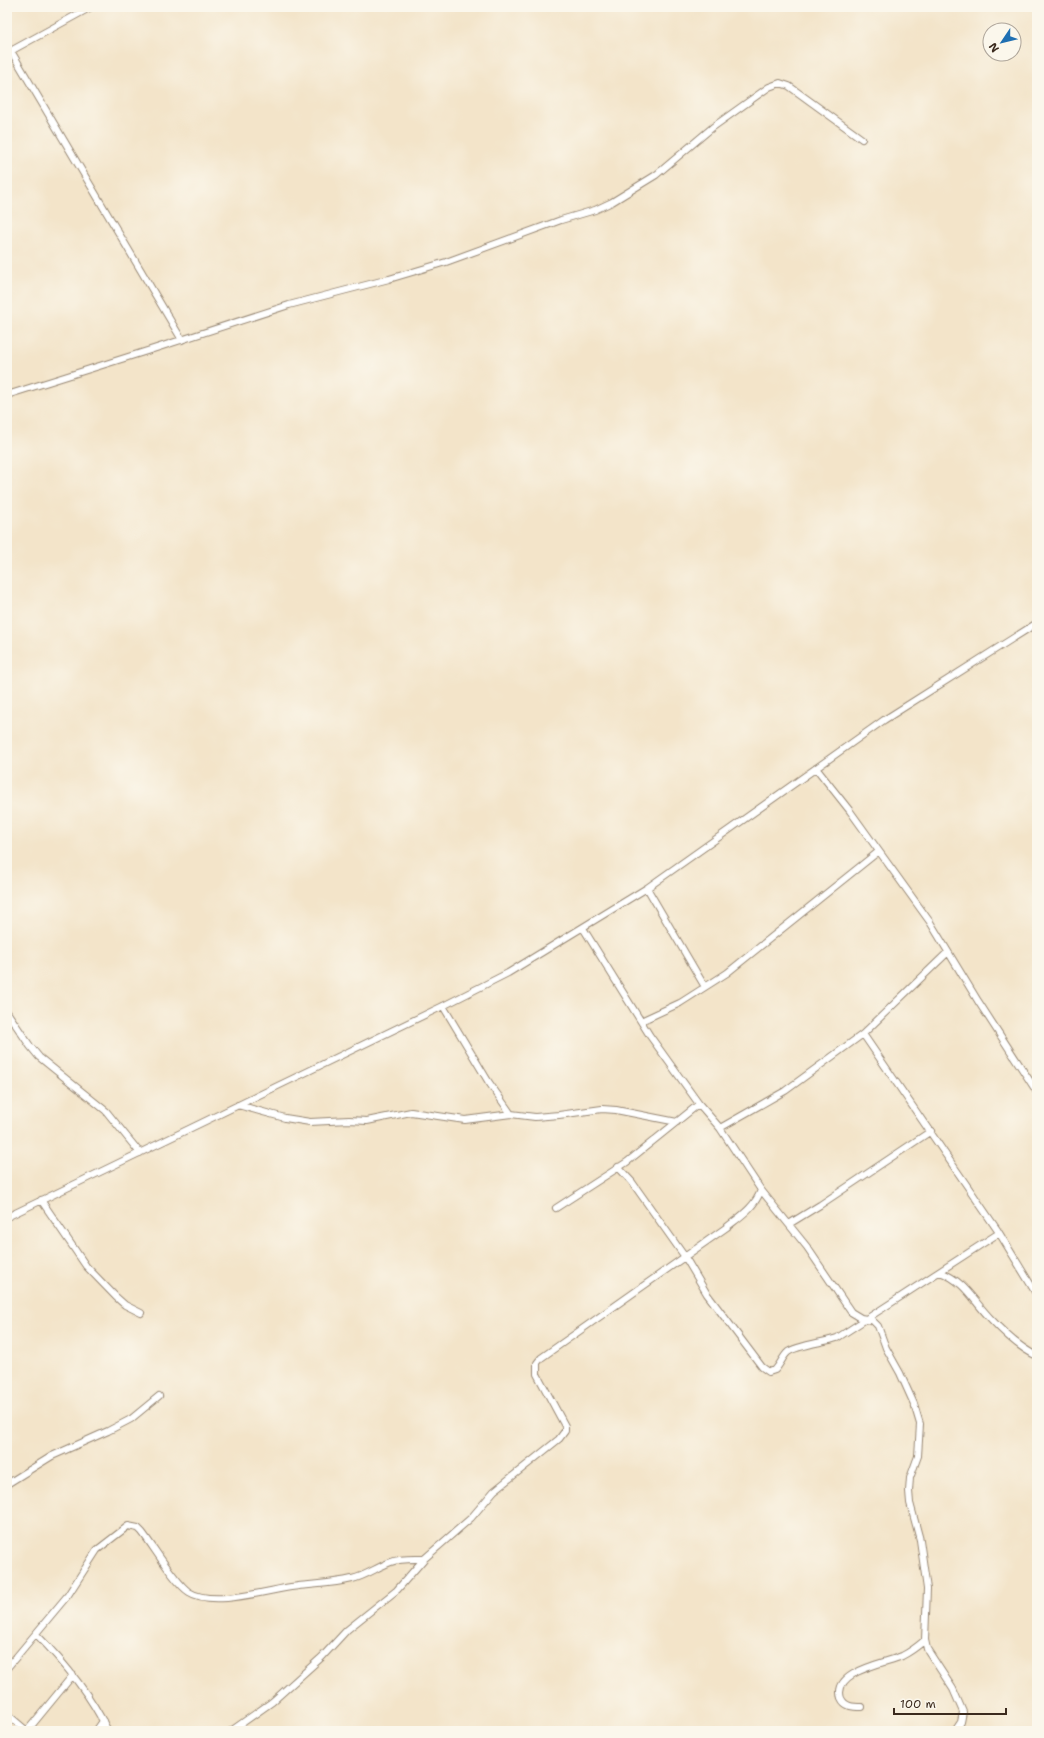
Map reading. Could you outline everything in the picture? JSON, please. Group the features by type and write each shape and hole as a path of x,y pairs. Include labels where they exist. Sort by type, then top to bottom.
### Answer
{"street":[{"path":"91,7 9,52 182,340"},
{"path":"7,394 289,305 389,279 446,262 561,220 595,210 612,202 656,175 713,127 769,87 780,83 789,86 862,139"},
{"path":"7,1217 443,1006 508,973 647,888 884,720 1037,623"},
{"path":"816,768 850,811 878,852 930,922 1037,1092"},
{"path":"640,1021 680,1003 727,973 878,852"},
{"path":"647,888 705,987"},
{"path":"583,928 640,1021 699,1104 720,1128 761,1190 789,1224 851,1312 855,1316 876,1323 880,1329 886,1348 900,1373 914,1404 920,1424 918,1456 910,1478 909,1491 910,1503 920,1540 927,1589 925,1640 927,1649 953,1689 963,1712 961,1722 955,1731"},
{"path":"720,1128 785,1091 863,1034 948,952"},
{"path":"443,1006 488,1081 511,1114"},
{"path":"7,1012 39,1057 106,1111 140,1153"},
{"path":"863,1034 931,1131 999,1233 1037,1295"},
{"path":"556,1208 618,1167 699,1104"},
{"path":"238,1105 285,1118 310,1122 349,1120 367,1121 411,1112 465,1120 511,1114 535,1117 602,1109 616,1110 677,1122"},
{"path":"789,1224 931,1131"},
{"path":"618,1167 632,1182 685,1257 707,1294 762,1367 769,1372 775,1370 787,1353 794,1348 837,1338 999,1233"},
{"path":"231,1731 272,1702 322,1657 347,1630 397,1590 424,1559 471,1518 494,1491 538,1457 563,1434 565,1426 563,1420 542,1386 537,1374 537,1363 541,1358 685,1257 750,1208 758,1200 761,1190"},
{"path":"41,1200 86,1266 116,1298 125,1305 141,1313"},
{"path":"940,1272 950,1276 962,1285 974,1296 996,1324 1015,1341 1037,1356"},
{"path":"7,1484 52,1456 108,1431 130,1419 159,1396"},
{"path":"7,1668 68,1595 97,1550 128,1526 138,1528 142,1532 180,1584 189,1592 210,1598 234,1597 290,1587 352,1579 370,1573 390,1562 405,1559 424,1559"},
{"path":"36,1634 55,1653 73,1675 108,1731"},
{"path":"862,1707 850,1706 843,1701 841,1689 844,1680 855,1673 876,1664 906,1654 925,1640"},
{"path":"7,1714 27,1731 73,1675"},
{"path":"96,1731 103,1721"}]}
